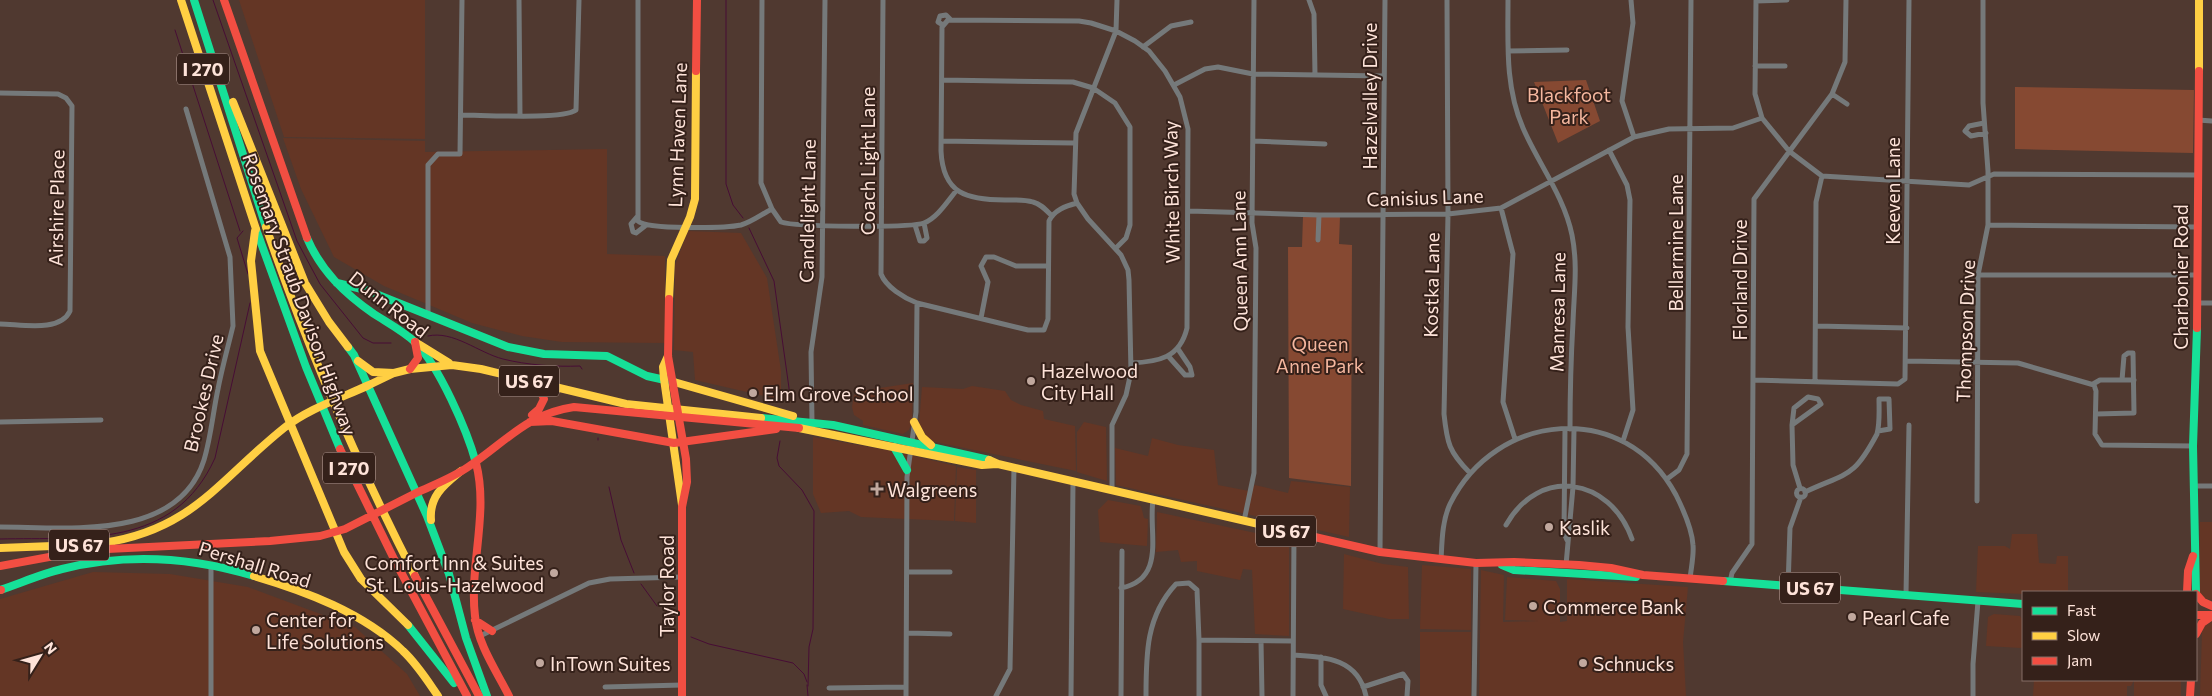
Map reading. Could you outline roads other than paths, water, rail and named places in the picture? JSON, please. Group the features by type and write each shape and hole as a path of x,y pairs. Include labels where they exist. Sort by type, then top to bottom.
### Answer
{"main road":[{"name":"Rosemary Straub Davison Highway","path":"181,0 255,230 303,358 354,478 400,573 465,696"},
{"name":"Rosemary Straub Davison Highway","path":"194,0 276,258 320,372 381,507 479,696"},
{"name":"Dunn Road","path":"224,0 305,232 318,260 336,283 351,296 415,342 432,365 474,455 478,470 474,572 475,620 480,636 509,696"},
{"name":"Lynn Haven Lane","path":"680,412 668,356 670,260 692,215 695,199 697,0"},
{"name":"Charbonier Road","path":"2196,591 2193,446 2198,303 2199,0"},
{"path":"209,46 305,282 361,369 439,547 449,574 466,638 487,696"},
{"path":"255,230 251,261 260,351 292,423 336,533 348,559 361,579 410,626 465,696"},
{"path":"336,283 366,290 508,346 544,354 607,356 638,372 812,422"},
{"path":"351,296 354,292 366,290"},
{"path":"368,309 366,298 374,294"},
{"path":"415,342 452,365"},
{"path":"410,369 418,358 415,342"},
{"name":"Lynn Haven Lane","path":"668,356 663,367 669,411"},
{"path":"355,358 373,372 394,373"},
{"name":"US 67","path":"0,548 111,542 138,537 156,531 191,511 276,434 292,423 312,411 394,373 410,369 432,365 452,365 481,369 655,411"},
{"path":"361,369 371,376 394,373"},
{"path":"518,427 539,409 544,399 541,392 524,380"},
{"path":"276,390 282,416 276,434"},
{"name":"US 67","path":"0,566 87,550 270,541 336,533 464,469 532,418 562,408 655,411 812,422 983,457 998,464"},
{"name":"Taylor Road","path":"669,411 678,492 682,507"},
{"name":"Taylor Road","path":"680,412 687,482 682,507 682,696"},
{"name":"US 67","path":"692,414 835,434 982,465 998,464 1014,467 1380,552 1476,563 1502,564 1514,562 1566,570 1630,572 1643,575 1788,587 2022,604"},
{"path":"518,427 530,422 552,422 674,443 795,428"},
{"path":"914,422 922,437 933,447"},
{"path":"894,447 907,470"},
{"path":"439,547 430,517 432,502 439,488 464,469"},
{"name":"Charbonier Road","path":"2187,591 2188,571 2194,554"},
{"name":"Pershall Road","path":"0,590 58,570 82,565 172,559 211,565 289,588 326,603 371,626 408,655 438,696"},
{"path":"2197,594 2203,602 2212,607"},
{"path":"2197,606 2212,607"},
{"path":"2197,615 2212,616"},
{"path":"2197,632 2202,623 2212,616"},
{"path":"475,620 492,631"},
{"path":"2190,681 2190,696"}],"street":[{"path":"428,316 428,165 438,154 460,154 462,0"},
{"path":"519,0 520,115"},
{"path":"462,115 563,115 571,114 576,110 579,0"},
{"path":"638,0 637,217 640,224 645,226 735,226 744,224 772,209"},
{"path":"762,0 761,183 772,209 781,222 822,225 915,225 924,223 933,217 956,191"},
{"name":"Candlelight Lane","path":"812,422 812,352 822,277 825,0"},
{"name":"Coach Light Lane","path":"883,0 883,279 905,298 917,303"},
{"path":"1112,490 1112,425 1126,395 1131,363 1128,270 1116,248 1088,220 1077,202 1074,185 1074,143 1080,121 1116,31 1117,0"},
{"name":"Queen Ann Lane","path":"1244,521 1254,474 1256,248 1252,212 1254,0"},
{"path":"1309,0 1314,14 1315,75"},
{"name":"Hazelvalley Drive","path":"1380,552 1385,0"},
{"name":"Kostka Lane","path":"1447,0 1448,214 1444,414 1447,442 1459,462 1470,473"},
{"name":"Manresa Lane","path":"1508,0 1508,51 1513,96 1522,125 1568,219 1575,255 1576,278 1572,328 1569,429 1564,487 1564,533 1567,540"},
{"path":"1631,0 1633,23 1622,102 1634,137"},
{"name":"Bellarmine Lane","path":"1667,479 1679,470 1687,454 1691,0"},
{"path":"1786,0 1756,1 1755,94 1762,118 1790,151 1822,176 1904,180 1907,183 1969,185 1994,174 2198,175"},
{"name":"Florland Drive","path":"1730,582 1732,573 1752,544 1754,198 1832,94 1845,62 1846,0"},
{"name":"Keeven Lane","path":"1815,381 1898,384 1904,382 1907,328 1908,0"},
{"name":"Thompson Drive","path":"1977,501 1976,364 1978,275 1988,225 1988,178 1984,123 1984,0"},
{"name":"White Birch Way","path":"942,80 946,22 1080,21 1116,31 1143,47 1174,85 1185,112 1188,128 1187,328 1178,349 1169,357 1155,362 1131,363"},
{"path":"1143,47 1171,26 1191,22"},
{"path":"1508,51 1567,50"},
{"path":"1755,66 1785,66"},
{"path":"1174,85 1211,67 1226,67 1253,74 1384,76"},
{"path":"1052,216 1041,205 1030,201 978,200 956,191 943,170 942,80 1061,80 1093,88 1107,96 1120,109 1130,128 1131,137 1130,226 1126,238 1116,248"},
{"name":"Airshire Place","path":"0,93 58,94 66,98 72,106 70,311 62,321 52,324 0,324"},
{"path":"1832,94 1847,104"},
{"name":"Brookes Drive","path":"0,527 98,527 124,525 141,520 172,502 184,492 203,462 233,326 234,310 230,257 186,109"},
{"name":"Canisius Lane","path":"1189,211 1319,215 1448,214 1501,208 1634,137 1669,129 1733,128 1762,118"},
{"path":"2198,120 2212,120"},
{"path":"1984,123 1969,126 1965,131 1970,136 1986,133"},
{"path":"942,141 1074,143"},
{"path":"1253,141 1325,144"},
{"path":"1609,150 1626,185 1630,200 1628,327 1633,410 1623,441"},
{"path":"1754,380 1815,381 1816,202 1822,176"},
{"path":"906,696 907,470 914,422 917,303 1028,330 1044,330 1048,319 1048,229 1052,216 1064,207 1077,202"},
{"path":"1501,208 1513,254 1503,402 1515,439"},
{"path":"1318,240 1319,215"},
{"path":"637,217 631,224 634,232 636,233 645,226"},
{"path":"915,225 920,241 924,241 927,238 924,223"},
{"path":"1988,225 2197,227"},
{"path":"981,318 988,282 982,266 986,257 994,257 1016,266 1047,266"},
{"path":"1978,275 2197,275"},
{"path":"2198,303 2212,303"},
{"path":"1816,326 1907,328"},
{"path":"1169,357 1185,375 1192,375 1190,367 1178,349"},
{"path":"2096,414 2134,413 2135,355 2130,352 2124,356 2122,380"},
{"path":"1906,361 2027,364 2093,384 2100,380 2134,380"},
{"path":"2093,384 2096,391 2095,434 2102,445 2193,446"},
{"path":"1792,424 1821,404 1818,398 1808,398 1794,408 1792,424 1793,465 1800,488 1805,492"},
{"path":"1788,587 1790,528 1801,497 1805,492 1853,471 1863,460 1878,431 1879,399 1889,399 1890,429 1878,431"},
{"path":"0,422 101,420"},
{"path":"1906,595 1909,425"},
{"path":"1441,560 1442,536 1449,505 1470,473 1495,450 1515,439 1545,430 1569,429 1598,432 1623,441 1648,458 1667,479 1684,510 1693,544 1690,579"},
{"name":"Manresa Lane","path":"1566,570 1572,487 1569,429"},
{"path":"996,696 1010,669 1014,467"},
{"path":"1071,696 1073,481"},
{"path":"2194,486 2212,486"},
{"path":"1506,525 1512,513 1528,498 1540,492 1564,487 1582,487 1599,494 1610,502 1620,513 1632,539"},
{"path":"1800,488 1796,492 1801,497"},
{"path":"1121,588 1140,580 1150,567 1153,500"},
{"path":"1293,696 1294,533"},
{"path":"1121,696 1122,551"},
{"path":"1474,696 1476,563"},
{"path":"211,565 211,696"},
{"path":"908,572 950,572"},
{"path":"480,636 589,582 610,579 682,577"},
{"path":"1146,696 1146,655 1149,632 1164,599 1176,584 1189,583 1197,590 1199,696"},
{"path":"1973,696 1973,664 1978,601"},
{"path":"906,633 950,634"},
{"path":"1199,640 1293,641"},
{"path":"1262,641 1262,696"},
{"path":"1294,655 1331,658 1346,665 1363,687 1366,696"},
{"path":"1321,657 1321,685 1326,696"},
{"path":"1363,687 1403,674 1408,681 1407,696"},
{"path":"605,687 682,685"},
{"path":"829,688 906,687"}],"waterway":[{"path":"213,0 297,241 320,284 363,338 373,343 391,343"},
{"path":"726,0 726,184 733,205 743,218"},
{"path":"175,30 240,231"},
{"path":"749,228 774,281 789,388 789,402"},
{"path":"243,231 237,238 248,274"},
{"path":"0,539 63,538 124,532 151,523 176,509 197,488 215,458 250,303"},
{"path":"428,336 447,336 494,356 512,361 541,365 580,366 582,369"},
{"path":"780,441 777,458 779,466 802,490 814,511 813,629 809,647 808,686"},
{"path":"609,487 621,540 634,573"},
{"path":"641,584 657,606"},
{"path":"691,637 709,644 793,663 804,674 807,682"},
{"path":"807,685 808,696"}],"place":[{"name":"Hazelwood City Hall","path":"1031,381"},
{"name":"Elm Grove School","path":"753,393"},
{"name":"Walgreens","path":"877,489"},
{"name":"Kaslik","path":"1549,527"},
{"name":"Comfort Inn & Suites St. Louis-Hazelwood","path":"554,573"},
{"name":"Commerce Bank","path":"1533,606"},
{"name":"Pearl Cafe","path":"1852,617"},
{"name":"Center for Life Solutions","path":"256,630"},
{"name":"InTown Suites","path":"540,663"},
{"name":"Schnucks","path":"1583,663"}],"park label":[{"name":"Blackfoot Park","path":"1569,105"},
{"name":"Queen Anne Park","path":"1320,354"}]}
